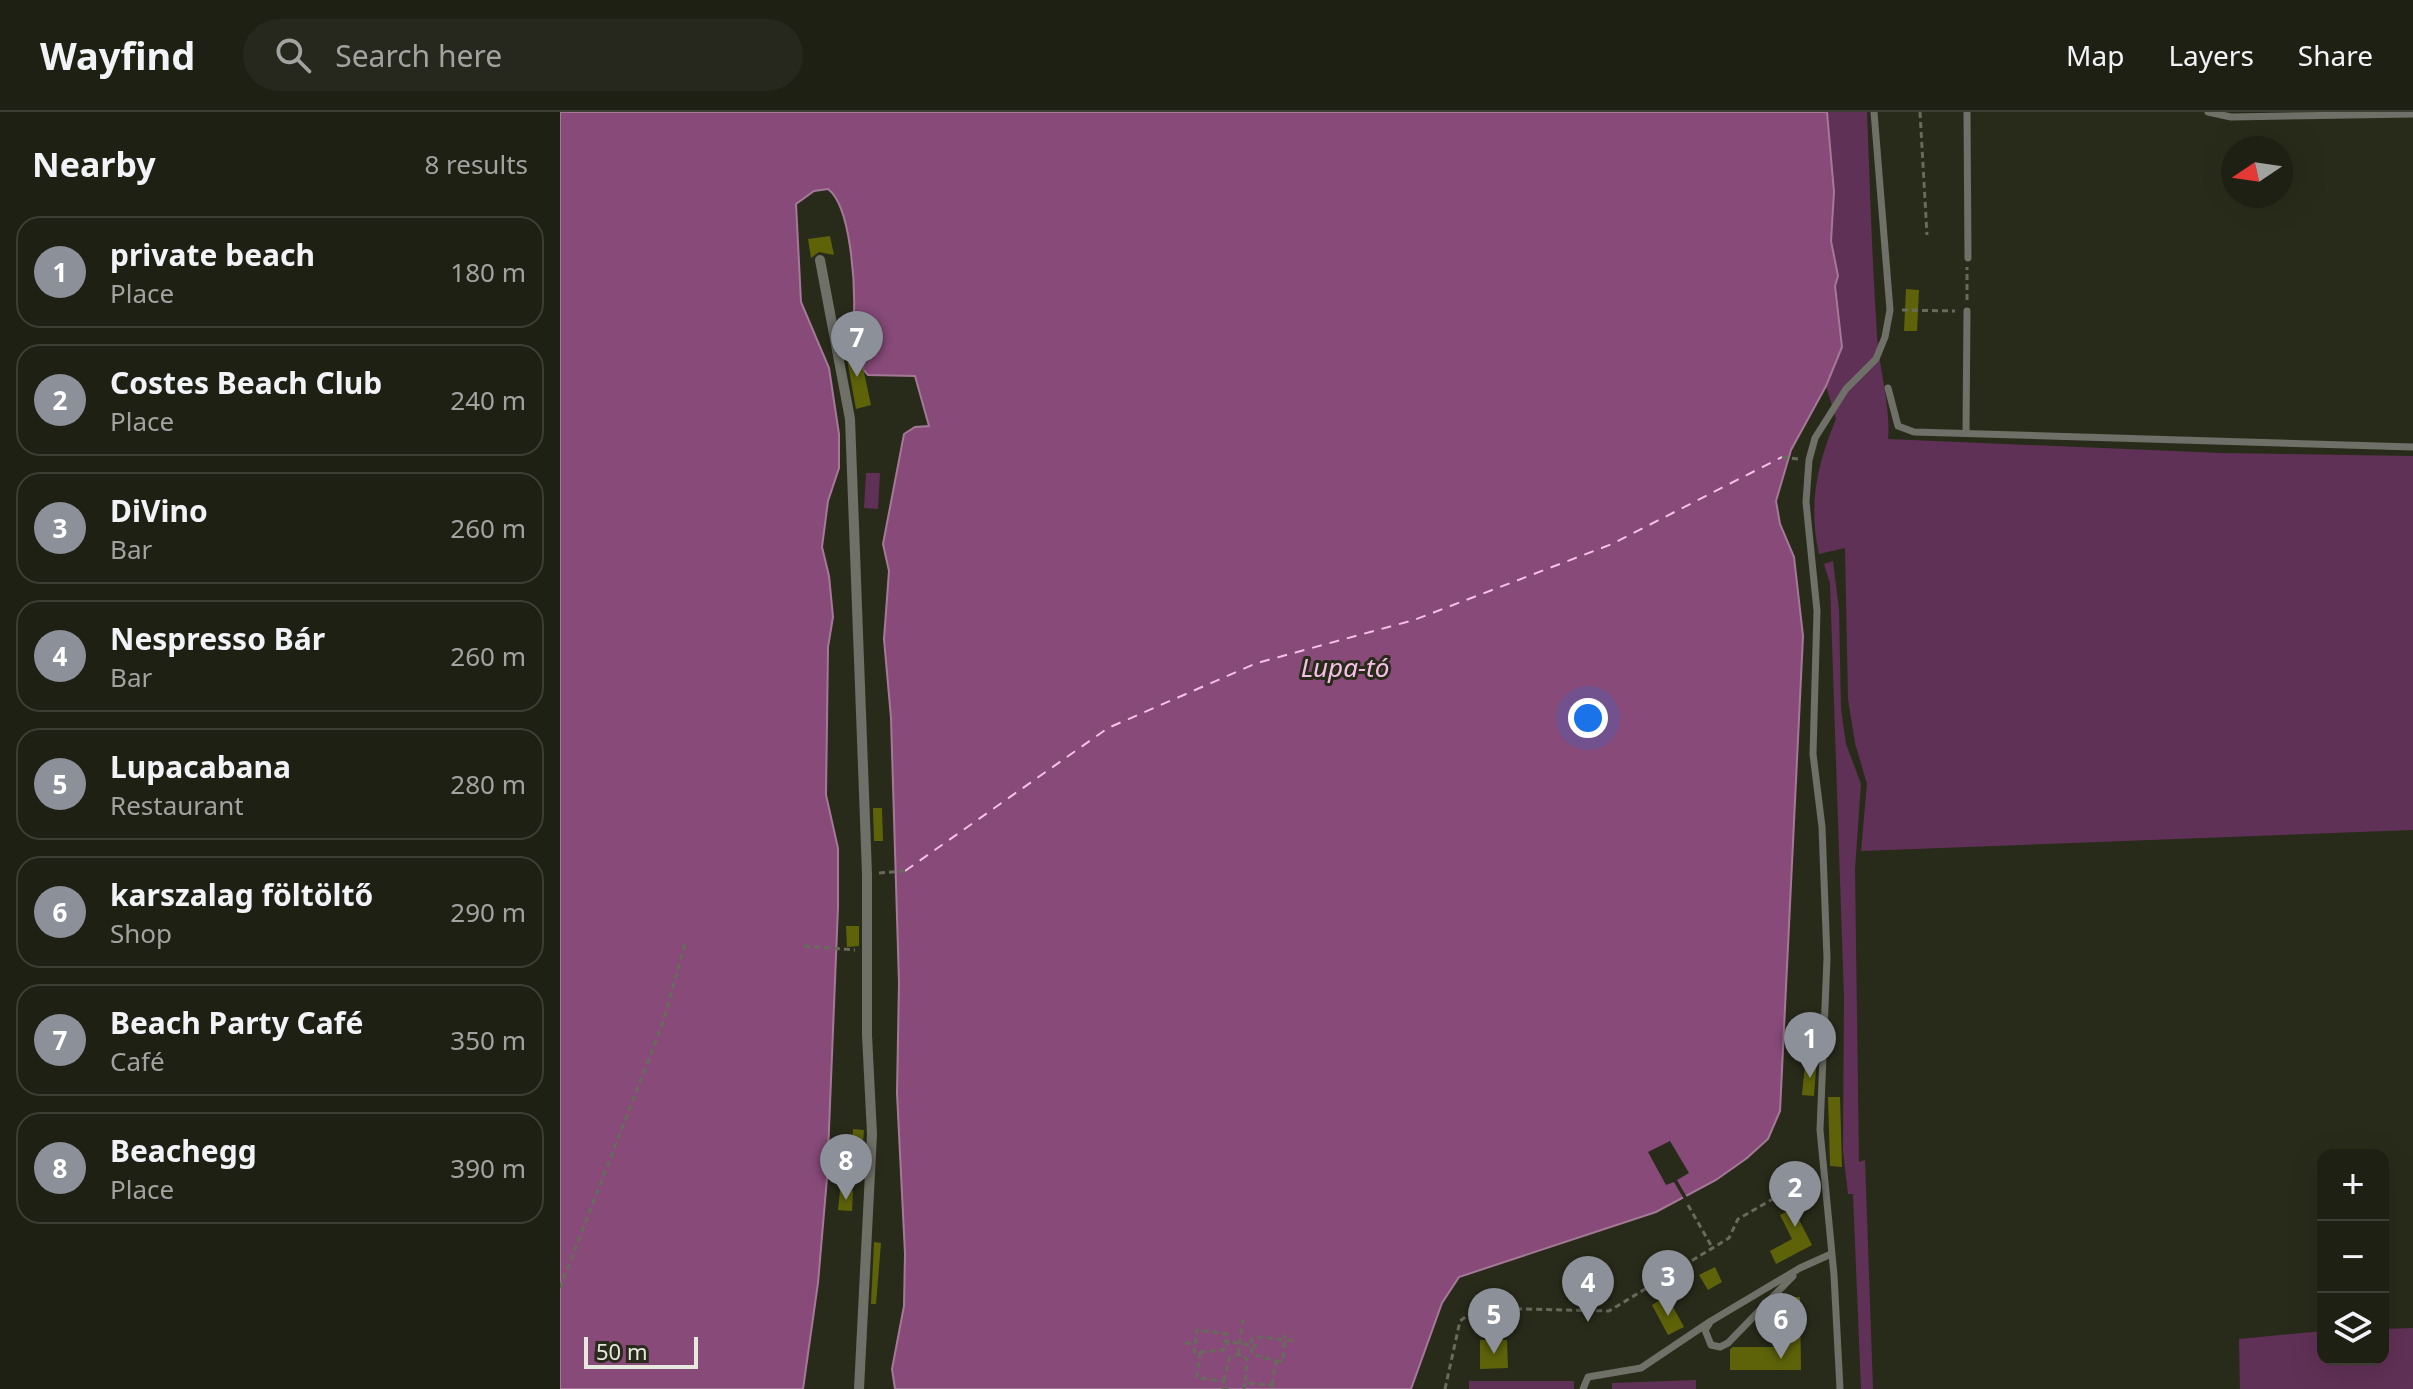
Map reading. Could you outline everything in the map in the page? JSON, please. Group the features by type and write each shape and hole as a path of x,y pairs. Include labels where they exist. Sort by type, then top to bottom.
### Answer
{"street":[{"path":"820,260 850,419 867,874 872,1134 859,1389"}],"lane":[{"path":"1840,1389 1820,1130 1827,958 1822,827 1813,754 1817,611 1806,502 1809,460 1825,417 1846,389 1876,359 1885,337 1890,310 1874,112"},
{"path":"1967,112 1968,258"},
{"path":"2208,112 2231,117 2413,114"},
{"path":"1966,433 1967,311"},
{"path":"1888,388 1898,426 1914,432 2413,447"},
{"path":"1583,1389 1588,1377 1641,1368 1711,1321 1800,1268 1831,1254"},
{"path":"1711,1321 1705,1330 1707,1337 1711,1345 1720,1347 1800,1268"}],"path":[{"path":"1920,112 1927,235"},
{"path":"1890,310 1967,311 1968,258"},
{"path":"1782,457 1809,460"},
{"path":"867,874 905,871"},
{"path":"560,1288 662,1025 685,944"},
{"path":"804,946 867,951"},
{"path":"1445,1389 1460,1321 1478,1308 1609,1311 1636,1297 1670,1271 1729,1238 1738,1219 1823,1170"},
{"path":"1688,1205 1712,1247"},
{"path":"1238,1354 1243,1320"},
{"path":"1197,1330 1220,1331 1227,1334 1229,1342 1223,1350 1194,1352 1197,1330"},
{"path":"1250,1345 1257,1337 1285,1337 1295,1341"},
{"path":"1250,1345 1252,1354 1283,1361 1285,1337"},
{"path":"1223,1341 1257,1346"},
{"path":"1185,1343 1195,1344"},
{"path":"1200,1352 1197,1378 1224,1381"},
{"path":"1230,1389 1223,1388 1229,1358 1238,1354"},
{"path":"1238,1354 1247,1360 1244,1389"},
{"path":"1245,1383 1273,1387 1276,1361"}],"shaded area":[{"path":"1827,112 1867,112 1877,335 1888,414 1888,439 2221,453 2413,456 2413,830 1861,851 1867,784 1855,743 1848,699 1845,548 1819,554 1814,518 1819,469 1836,419 1826,386 1842,347 1835,286 1838,276 1831,241 1834,192"},
{"path":"866,473 880,473 878,509 864,508"},
{"path":"1833,561 1839,610 1841,709 1846,744 1861,784 1855,869 1859,1162 1865,1160 1873,1389 1861,1389 1853,1194 1848,1194 1843,1151 1844,998 1830,583 1824,564"},
{"path":"2413,1328 2413,1389 2240,1389 2239,1339 2317,1332 2317,1365 2389,1365 2389,1329"},
{"path":"1696,1380 1696,1389 1612,1389 1612,1383"},
{"path":"1469,1381 1574,1381 1574,1389 1469,1389"}],"water":[{"name":"Lupa-tó","path":"560,112 1827,112 1834,192 1831,241 1838,276 1835,286 1842,347 1826,386 1791,450 1776,501 1780,524 1794,557 1803,636 1780,1111 1768,1139 1716,1180 1656,1212 1459,1277 1442,1303 1411,1389 895,1389 892,1369 904,1306 905,1254 897,1093 899,983 891,718 884,639 889,571 883,544 904,434 915,427 929,426 915,376 868,375 854,357 850,341 854,284 847,228 836,198 828,189 814,191 796,204 801,302 829,368 839,434 839,468 828,501 822,547 829,576 833,617 828,647 826,795 838,848 838,907 827,1178 818,1283 803,1389 560,1389"}],"pier":[{"path":"1670,1141 1689,1173 1677,1180 1688,1199 1685,1201 1674,1182 1666,1185 1648,1152"}],"building":[{"path":"830,236 834,255 819,252 811,258 808,239"},
{"path":"1906,289 1919,290 1917,331 1904,331"},
{"path":"858,345 871,405 856,409 845,348"},
{"path":"873,808 882,808 883,841 874,841"},
{"path":"846,926 859,926 859,946 847,947"},
{"path":"1806,1055 1817,1056 1814,1096 1802,1095"},
{"path":"1828,1097 1840,1097 1842,1167 1830,1166"},
{"path":"853,1129 864,1130 861,1167 850,1167"},
{"path":"840,1190 853,1191 852,1211 838,1210"},
{"path":"1793,1208 1812,1245 1776,1264 1770,1251 1792,1239 1780,1215"},
{"path":"874,1242 881,1243 876,1304 871,1304"},
{"path":"1715,1267 1722,1282 1708,1290 1699,1275"},
{"path":"1667,1296 1684,1327 1668,1335 1652,1305"},
{"path":"1782,1297 1800,1297 1801,1370 1730,1370 1730,1349 1733,1347 1780,1347"},
{"path":"1480,1340 1507,1340 1508,1368 1480,1369"}],"ferry route":[{"path":"905,871 1108,728 1257,663 1414,620 1612,544 1782,457"}],"place":[{"name":"Beach Party Café","path":"857,377"},
{"name":"private beach","path":"1810,1078"},
{"name":"Beachegg","path":"846,1200"},
{"name":"Costes Beach Club","path":"1795,1227"},
{"name":"DiVino","path":"1668,1316"},
{"name":"Nespresso Bár","path":"1588,1322"},
{"name":"Lupacabana","path":"1494,1354"},
{"name":"karszalag föltöltő","path":"1781,1359"}]}
